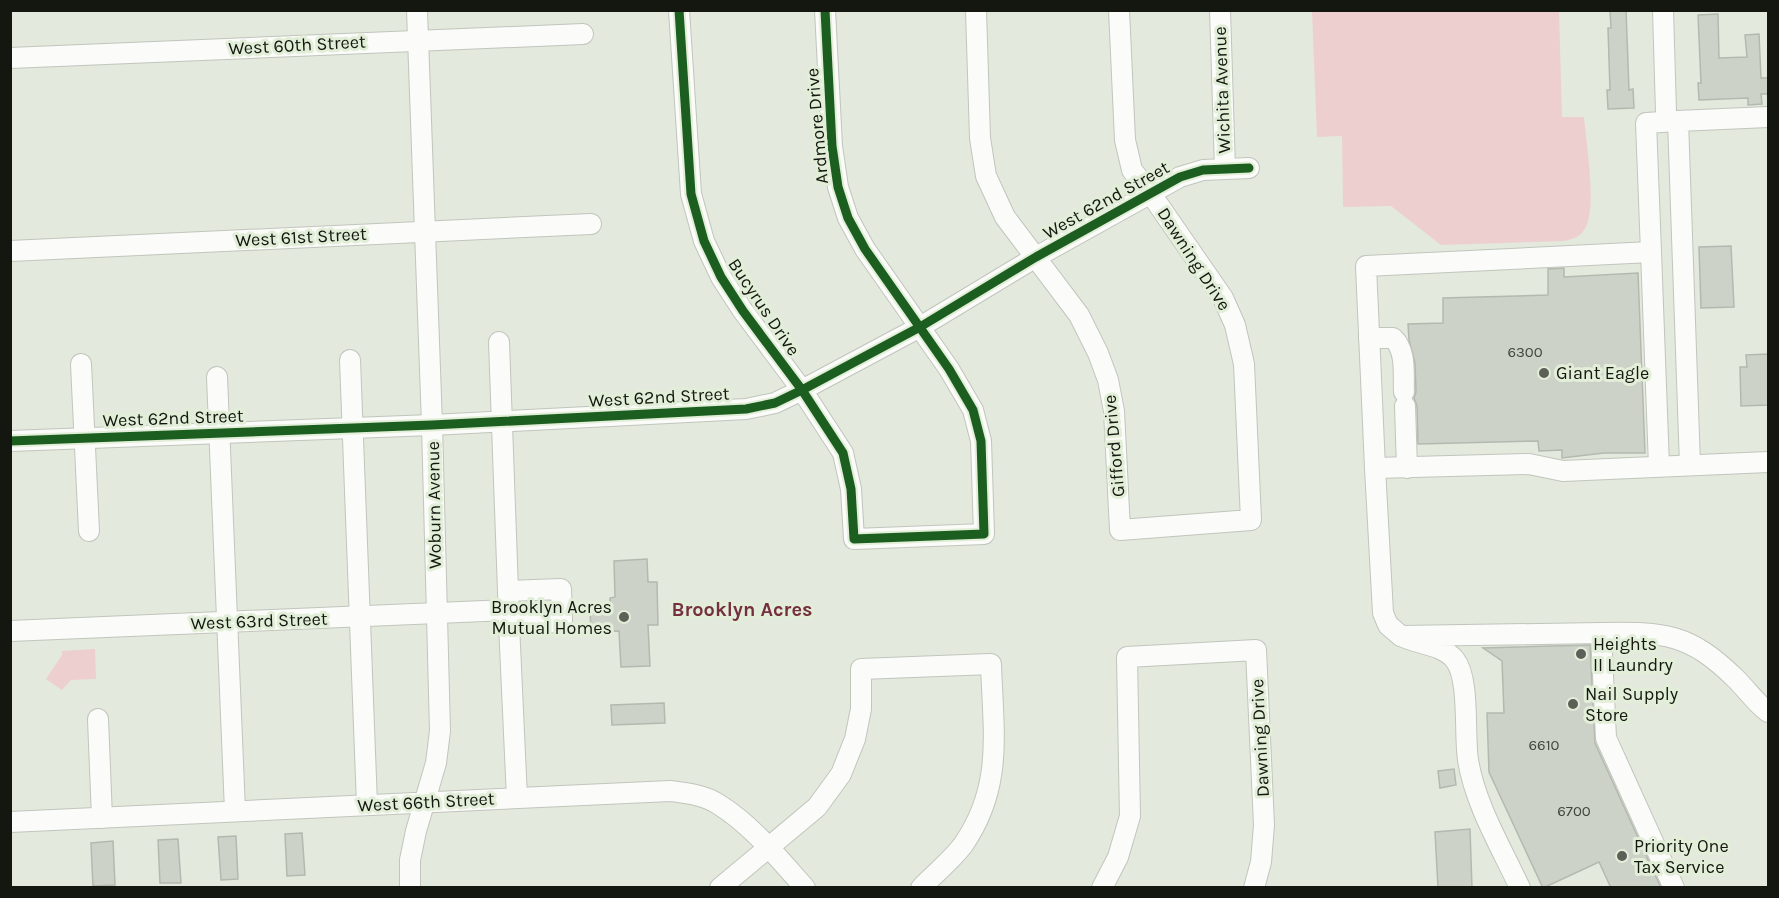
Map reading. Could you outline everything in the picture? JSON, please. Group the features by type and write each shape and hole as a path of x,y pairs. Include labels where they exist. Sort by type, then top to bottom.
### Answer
{"street":[{"name":"Woburn Avenue","path":"410,888 410,860 436,763 440,731 426,231 417,10"},
{"name":"Bucyrus Drive","path":"679,10 691,194 704,242 721,277 743,311 802,390 843,453 851,489 854,539 923,537"},
{"name":"Ardmore Drive","path":"825,10 832,146 838,187 848,218 866,249 920,327 973,410 981,441 984,534 923,537"},
{"name":"Gifford Drive","path":"976,10 980,138 986,176 1005,217 1078,315 1098,353 1108,380 1114,411 1120,530 1185,525"},
{"name":"Dawning Drive","path":"1119,10 1125,140 1132,170 1223,298 1235,325 1244,364 1251,520 1185,525"},
{"name":"Wichita Avenue","path":"1220,10 1225,170"},
{"path":"1663,10 1672,117 1690,465"},
{"name":"West 60th Street","path":"10,58 583,34"},
{"path":"1659,466 1646,123 1672,117 1768,117"},
{"name":"West 62nd Street","path":"10,441 432,425 746,409 775,403 920,327 1036,257 1180,177 1203,170 1249,168"},
{"name":"West 61st Street","path":"10,251 591,224"},
{"path":"1520,888 1480,801 1472,775 1467,750 1464,680 1457,661 1450,655 1401,636 1388,625 1383,613 1366,266 1651,252"},
{"path":"1369,338 1393,338 1398,344 1403,360 1407,468"},
{"path":"499,342 517,798"},
{"path":"350,360 367,805"},
{"path":"81,364 89,531"},
{"path":"217,377 235,811"},
{"path":"1375,468 1529,464 1563,471 1768,462"},
{"name":"West 63rd Street","path":"10,631 508,608"},
{"path":"1401,636 1648,632 1699,647 1768,712"},
{"path":"1602,633 1606,738 1674,888"},
{"name":"Dawning Drive","path":"1102,888 1118,857 1130,816 1127,657 1256,650 1264,825 1261,862 1254,888"},
{"path":"720,888 817,807 841,774 855,739 861,709 861,669 991,664 993,775 981,817 961,847 921,888"},
{"path":"98,719 102,818"},
{"name":"West 66th Street","path":"10,822 670,791 695,795 718,803 768,847 805,888"}],"shaded area":[{"path":"1312,11 1559,11 1562,117 1584,117 1589,159 1590,208 1588,221 1582,233 1564,241 1441,245 1391,206 1343,207 1342,136 1317,137"},
{"path":"95,649 96,679 71,680 62,690 46,679 62,655 62,651"}],"building":[{"path":"1610,10 1626,10 1629,90 1633,89 1634,108 1608,109"},
{"path":"1718,14 1719,58 1747,57 1745,35 1759,34 1761,78 1768,78 1768,94 1761,94 1762,104 1748,105 1748,98 1699,100 1698,83 1701,83 1698,15"},
{"path":"1731,246 1734,307 1701,308 1699,247"},
{"path":"1564,268 1564,277 1638,273 1645,453 1604,453 1562,458 1562,450 1539,451 1538,441 1418,444 1417,406 1414,398 1416,392 1415,363 1409,340 1408,324 1443,323 1443,298 1548,295 1548,269"},
{"path":"1768,354 1768,405 1741,406 1740,367 1747,367 1746,355"},
{"name":"Brooklyn Acres Mutual Homes","path":"647,559 648,582 657,582 658,625 648,625 650,666 621,667 619,631 591,632 590,610 610,609 610,598 615,597 614,561"},
{"path":"1590,645 1595,743 1661,888 1611,888 1599,862 1543,888 1489,772 1487,713 1504,713 1502,661 1483,648"},
{"path":"664,703 665,723 612,725 611,705"},
{"path":"1454,769 1456,785 1440,788 1438,771"},
{"path":"1470,829 1472,888 1438,888 1435,832"},
{"path":"302,833 305,875 287,876 285,834"},
{"path":"236,836 238,879 221,880 218,837"},
{"path":"178,839 181,883 160,883 158,840"},
{"path":"113,841 115,885 93,886 91,843"}],"cycle path":[{"path":"679,10 691,194 704,241 721,277 743,311 802,390 843,453 851,489 854,539 984,534 981,441 973,410 949,369 865,249 848,218 838,187 832,146 825,10"},
{"path":"10,441 432,425 746,409 775,403 920,327 1036,257 1180,177 1203,170 1249,168"}],"place":[{"name":"Giant Eagle","path":"1544,373"},
{"name":"Brooklyn Acres Mutual Homes","path":"624,617"},
{"name":"Heights II Laundry","path":"1581,654"},
{"name":"Nail Supply Store","path":"1573,704"},
{"name":"Priority One Tax Service","path":"1622,856"}],"district":[{"name":"Brooklyn Acres","path":"742,609"}]}
